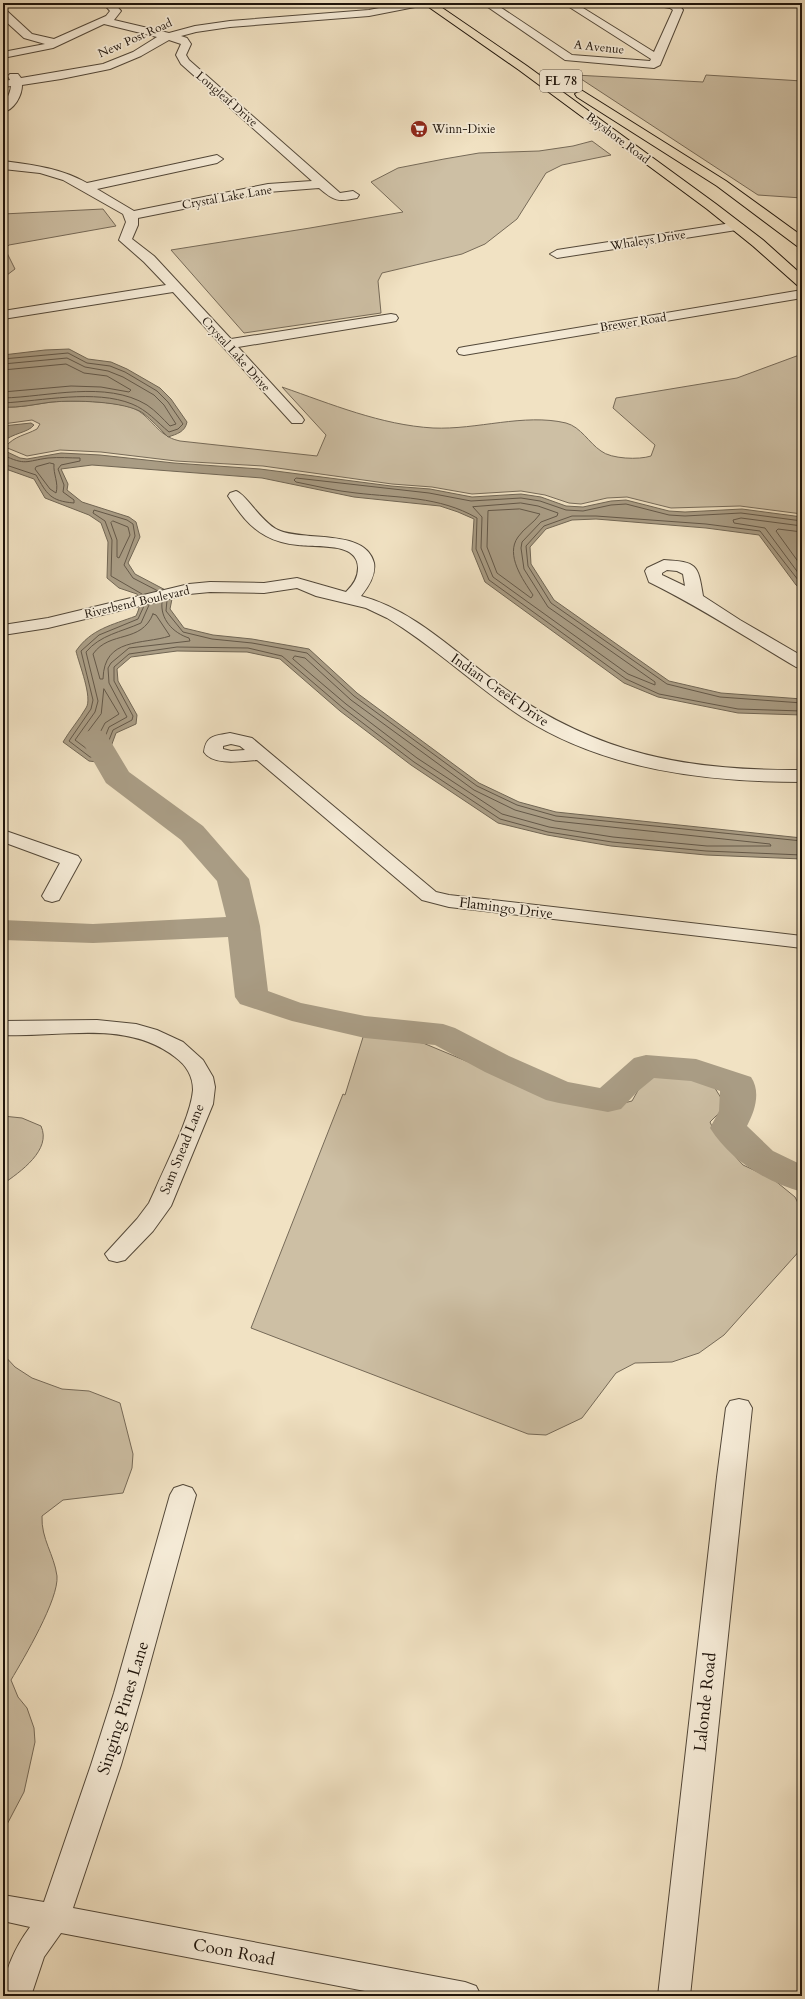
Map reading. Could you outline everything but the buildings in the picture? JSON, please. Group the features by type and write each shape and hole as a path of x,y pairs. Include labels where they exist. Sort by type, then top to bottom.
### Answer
{"main road":[{"name":"Bayshore Road","path":"428,3 542,81 738,226 776,257 802,282"},
{"name":"Bayshore Road","path":"446,3 566,85 753,206 802,243"},
{"path":"611,133 636,129"}],"street":[{"path":"3,55 32,51 56,43 79,30 103,21 114,15 116,11 108,3"},
{"name":"New Post Road","path":"133,41 152,32 239,16 299,14 409,3"},
{"name":"New Post Road","path":"12,79 74,74 106,67 131,57 154,42 203,23 369,14 420,3"},
{"name":"A Avenue","path":"487,3 569,58 656,62"},
{"path":"568,3 656,62 678,10 673,5 657,3"},
{"path":"3,13 28,36 56,43"},
{"name":"Longleaf Drive","path":"103,21 183,40 186,44 181,55 185,62 337,197 353,195"},
{"name":"New Post Road","path":"3,84 12,79 87,63 109,56 122,48"},
{"path":"3,109 13,99 12,79"},
{"path":"87,187 217,159"},
{"path":"3,165 51,171 67,176 132,215"},
{"name":"Crystal Lake Lane","path":"132,215 268,188 322,184"},
{"name":"Crystal Lake Drive","path":"132,215 133,226 125,240 149,259 176,287 297,420"},
{"name":"Whaleys Drive","path":"557,254 738,226"},
{"path":"3,315 176,287"},
{"name":"Brewer Road","path":"464,350 802,294"},
{"path":"229,344 391,318"},
{"path":"236,496 255,521 273,533 301,541 350,546 361,552 366,559 366,574 360,586 351,597"},
{"name":"Riverbend Boulevard","path":"3,630 28,627 176,591 196,588 273,588 282,593 294,595 308,594 318,591 351,597"},
{"name":"Indian Creek Drive","path":"351,597 376,606 400,618 529,713 582,741 634,758 706,772 762,777 802,776"},
{"path":"695,598 734,624 802,663"},
{"name":"Flamingo Drive","path":"261,754 430,896 457,902 802,942"},
{"path":"3,836 70,860 52,896"},
{"name":"Sam Snead Lane","path":"3,1028 44,1030 110,1027 132,1030 154,1036 172,1044 186,1054 196,1065 202,1078 204,1090 202,1104 167,1190 145,1225 117,1254"},
{"name":"Lalonde Road","path":"674,1996 729,1485 739,1408"},
{"name":"Singing Pines Lane","path":"15,1996 31,1950 54,1918 128,1693 183,1495"},
{"name":"Coon Road","path":"3,1908 465,1996"}],"shaded area":[{"path":"575,75 703,82 706,75 802,81 802,198 758,195"},
{"path":"592,141 611,155 562,165 546,173 517,219 485,244 462,254 382,273 378,281 381,313 244,333 171,250 403,212 371,182 398,168 479,153 539,151 573,146"},
{"path":"103,209 116,226 9,245 5,249 15,269 3,278 3,214"},
{"path":"802,354 802,514 740,506 671,508 627,497 607,498 581,504 569,503 545,495 521,491 472,494 432,487 392,484 263,466 176,461 101,452 60,450 27,456 5,447 17,438 37,429 40,424 32,420 3,424 3,407 52,402 81,401 104,402 133,408 143,414 164,434 180,441 317,456 326,435 282,387 356,413 394,423 414,426 450,428 534,420 550,420 566,423 576,428 597,448 606,454 625,458 640,458 651,456 655,445 613,408 616,398 737,378"},
{"path":"364,1034 423,1043 567,1103 611,1106 632,1101 645,1078 680,1073 713,1085 726,1106 710,1122 716,1135 743,1165 773,1179 795,1197 802,1211 802,1248 724,1335 699,1353 672,1362 635,1363 616,1373 582,1418 546,1435 528,1434 251,1328 343,1094 345,1095"},
{"path":"3,1116 22,1118 41,1126 43,1135 42,1144 32,1160 3,1184"},
{"path":"3,1354 15,1367 32,1378 62,1389 89,1391 120,1403 133,1454 132,1468 123,1493 63,1500 42,1516 44,1532 57,1576 56,1586 47,1613 40,1628 11,1680 18,1697 27,1708 34,1728 35,1742 24,1792 3,1832"}],"water":[{"path":"69,349 88,359 111,362 127,369 160,388 171,399 187,422 184,428 177,434 168,437 143,413 124,406 99,402 61,401 3,407 3,355"},
{"path":"31,423 34,425 31,428 3,442 3,426"},
{"path":"3,450 20,458 27,459 61,453 260,469 391,486 430,489 472,497 521,494 541,497 566,506 583,507 611,501 626,500 669,511 685,512 742,509 802,517 802,590 796,585 759,535 706,528 596,519 572,520 546,529 530,547 531,564 554,600 669,681 721,693 802,699 802,715 738,713 658,697 624,683 485,582 472,550 474,519 458,512 440,506 354,497 262,478 92,465 61,469 68,484 67,490 82,502 129,517 136,522 140,537 128,563 135,574 173,594 170,609 184,628 213,635 252,639 309,649 357,693 479,783 519,802 556,812 802,838 802,859 706,855 611,846 547,835 498,823 411,765 340,711 280,659 247,652 177,651 131,657 117,669 118,681 137,715 136,724 116,733 105,763 89,761 63,742 88,703 87,689 76,651 95,633 110,625 136,616 139,607 139,600 137,594 119,588 107,578 108,542 101,523 89,515 45,498 34,479 3,468"}],"waterway":[{"path":"95,738 117,777 192,833 233,879 243,926"},
{"path":"3,930 93,934 154,932 243,926"},
{"path":"243,926 250,971 252,997 292,1011 365,1027 443,1035 497,1064 559,1092 608,1101 624,1084 646,1066 696,1070 738,1085 737,1111 728,1128 760,1159 802,1180"}],"place":[{"name":"Winn-Dixie","path":"419,129"}]}
